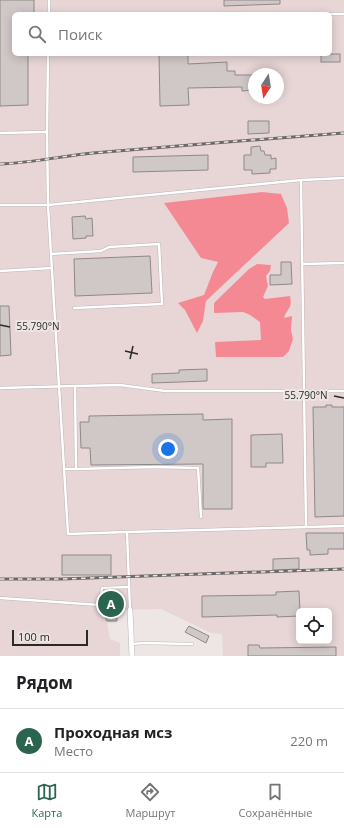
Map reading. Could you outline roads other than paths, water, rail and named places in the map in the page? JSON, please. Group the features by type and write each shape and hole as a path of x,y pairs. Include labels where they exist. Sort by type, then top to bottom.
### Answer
{"street":[{"path":"130,610 132,656"}],"lane":[{"path":"49,0 49,12"},
{"path":"332,14 344,14"},
{"path":"48,56 48,205 68,534 344,526"},
{"path":"0,133 47,132"},
{"path":"0,205 48,205 301,180 344,178"},
{"path":"301,180 306,527"},
{"path":"51,254 101,251 109,247 159,244 162,304 74,308"},
{"path":"302,264 344,262"},
{"path":"0,271 52,268"},
{"path":"75,386 76,469"},
{"path":"0,388 120,386 165,391 344,391"},
{"path":"64,469 156,467 198,468 201,517"},
{"path":"127,532 130,610"},
{"path":"0,598 100,605 102,588 129,587"},
{"path":"132,644 192,644"}],"railway":[{"path":"0,164 93,153 344,133"},
{"path":"0,579 62,579 344,569"}],"place":[{"name":"Проходная мсз","path":"111,604"}]}
